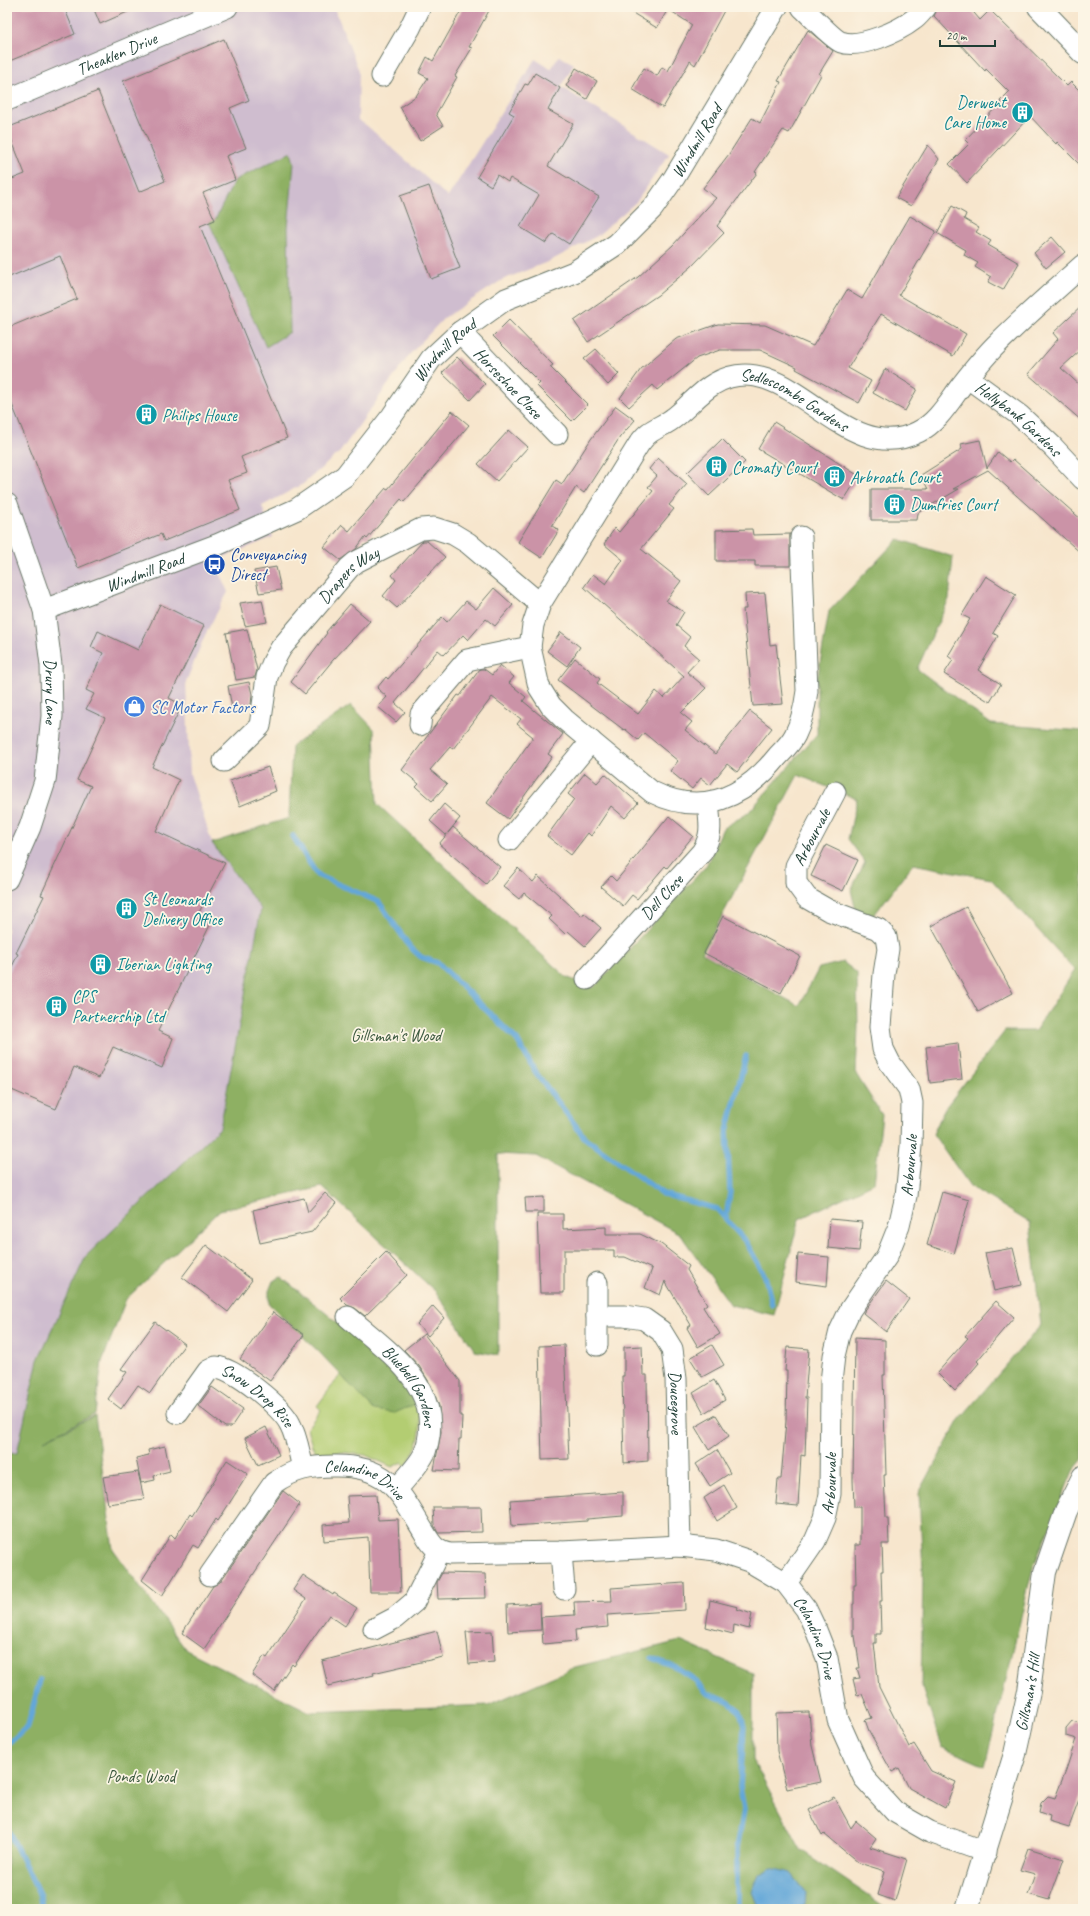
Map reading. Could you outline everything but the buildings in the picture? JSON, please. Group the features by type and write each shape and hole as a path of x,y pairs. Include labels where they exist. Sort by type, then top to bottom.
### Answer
{"street":[{"name":"Theaklen Drive","path":"7,100 227,7"},
{"path":"382,76 410,28 420,7"},
{"name":"Windmill Road","path":"44,610 219,544 298,509 345,476 392,416 431,359 460,332 506,299 574,272 617,244 648,213 674,178 777,7"},
{"path":"802,7 840,42 854,44 898,29 915,20 926,7"},
{"path":"1039,7 1083,53"},
{"name":"Sedlescombe Gardens","path":"801,537 807,691 803,715 795,736 765,773 736,794 708,803 683,802 662,797 652,792 591,742 551,706 539,687 530,647 533,625 540,604 639,444 650,433 672,420 714,384 732,377 751,375 768,379 813,405 849,429 866,437 892,440 918,432 935,418 996,345 1083,265"},
{"name":"Horseshoe Close","path":"460,332 556,434"},
{"name":"Hollybank Gardens","path":"968,378 1019,415 1052,446 1083,479"},
{"name":"Drury Lane","path":"7,504 44,610 51,665 52,716 45,781 30,827 7,879"},
{"name":"Drapers Way","path":"224,761 260,726 267,677 281,648 356,562 421,529 434,528 453,534 468,542 540,604"},
{"path":"420,725 421,714 467,660 530,647"},
{"path":"509,840 591,742"},
{"name":"Arbourvale","path":"786,1583 815,1540 825,1518 830,1494 831,1382 834,1356 840,1331 850,1310 887,1256 899,1226 906,1196 911,1146 912,1103 909,1089 890,1063 883,1049 880,1027 884,974 888,949 886,937 878,928 828,910 807,898 796,883 796,866 835,792"},
{"name":"Dell Close","path":"587,979 702,852 709,841 710,827 708,803"},
{"path":"597,1283 597,1345"},
{"name":"Doucegrove","path":"597,1316 624,1316 644,1319 661,1331 672,1349 676,1380 680,1546"},
{"name":"Bluebell Gardens","path":"348,1317 414,1377 426,1398 430,1428 424,1454 397,1489"},
{"name":"Snow Drop Rise","path":"178,1413 208,1371 216,1367 229,1370 283,1412 290,1424 303,1468"},
{"name":"Celandine Drive","path":"210,1575 274,1483 303,1468 350,1465 377,1473 397,1489 431,1544 439,1552 450,1554 562,1552 680,1546 716,1550 750,1561 786,1583 806,1609 827,1658 838,1720 864,1778 895,1812 930,1832 986,1852"},
{"name":"Gillsman's Hill","path":"968,1909 1015,1754 1029,1690 1045,1572 1066,1511 1083,1478"},
{"path":"374,1630 395,1618 414,1602 439,1552"},
{"path":"562,1552 564,1589"}],"shaded area":[{"path":"7,7 334,7 359,71 358,120 366,125 448,197 535,59 551,69 559,56 574,64 561,87 669,154 637,201 597,236 550,261 502,280 444,318 410,354 340,452 303,484 262,506 273,537 214,561 228,592 205,635 186,682 190,774 212,843 261,909 220,1128 86,1256 38,1360 17,1454 7,1454"}],"green space":[{"path":"291,152 294,163 288,227 290,332 266,347 209,222 215,220 235,180"},
{"name":"Gillsman's Wood","path":"898,539 953,557 949,599 917,669 991,724 1083,731 1083,1459 1073,1471 1033,1568 985,1766 942,1747 921,1685 923,1571 919,1493 959,1420 1041,1325 1030,1223 970,1186 933,1134 945,1108 1005,1031 1035,1031 1075,970 991,879 913,864 874,915 856,911 851,890 865,862 848,839 857,799 798,775 702,953 799,1006 819,968 843,962 857,973 858,1027 856,1074 882,1115 874,1183 799,1219 774,1315 731,1305 680,1234 536,1156 498,1154 498,1355 475,1351 436,1292 322,1187 220,1210 126,1299 102,1362 95,1414 44,1440 95,1416 113,1549 186,1650 310,1712 489,1705 575,1667 680,1641 753,1673 753,1760 801,1850 888,1909 7,1909 7,1454 17,1453 38,1360 86,1256 220,1128 261,909 212,843 289,818 292,746 351,705 374,729 377,804 566,977 593,988 706,866 723,828 748,813 817,734 817,681 829,611"},
{"path":"281,1277 363,1343 406,1384 417,1403 395,1413 374,1410 320,1353 269,1304 269,1291 273,1281"},
{"path":"341,1374 347,1382 417,1403 420,1422 418,1443 406,1466 402,1462 392,1467 365,1455 340,1452 324,1455 317,1453 312,1446 307,1428 321,1410 317,1406"}],"water":[{"path":"771,1868 791,1873 806,1892 805,1904 797,1909 759,1909 752,1892 759,1875"}],"waterway":[{"path":"293,836 317,875 379,902 410,947 421,957 438,963 517,1040 536,1073 585,1138 663,1194 717,1209 746,1242 765,1276 772,1305"},
{"path":"726,1218 730,1192 727,1131 746,1056"},
{"path":"652,1658 677,1668 695,1680 707,1693 728,1702 740,1711 744,1727 740,1787 744,1810 737,1848 737,1909"},
{"path":"7,1745 28,1726 40,1680"},
{"path":"7,1828 40,1896 42,1909"}],"place":[{"name":"Derwent Care Home","path":"1022,112"},
{"name":"Philips House","path":"147,415"},
{"name":"Cromaty Court","path":"716,467"},
{"name":"Arbroath Court","path":"834,477"},
{"name":"Dumfries Court","path":"894,504"},
{"name":"Conveyancing Direct","path":"215,564"},
{"name":"SC Motor Factors","path":"134,707"},
{"name":"St Leonards Delivery Office","path":"127,909"},
{"name":"Iberian Lighting","path":"100,964"},
{"name":"CPS Partnership Ltd","path":"56,1006"}],"park label":[{"name":"Ponds Wood","path":"141,1776"}]}
